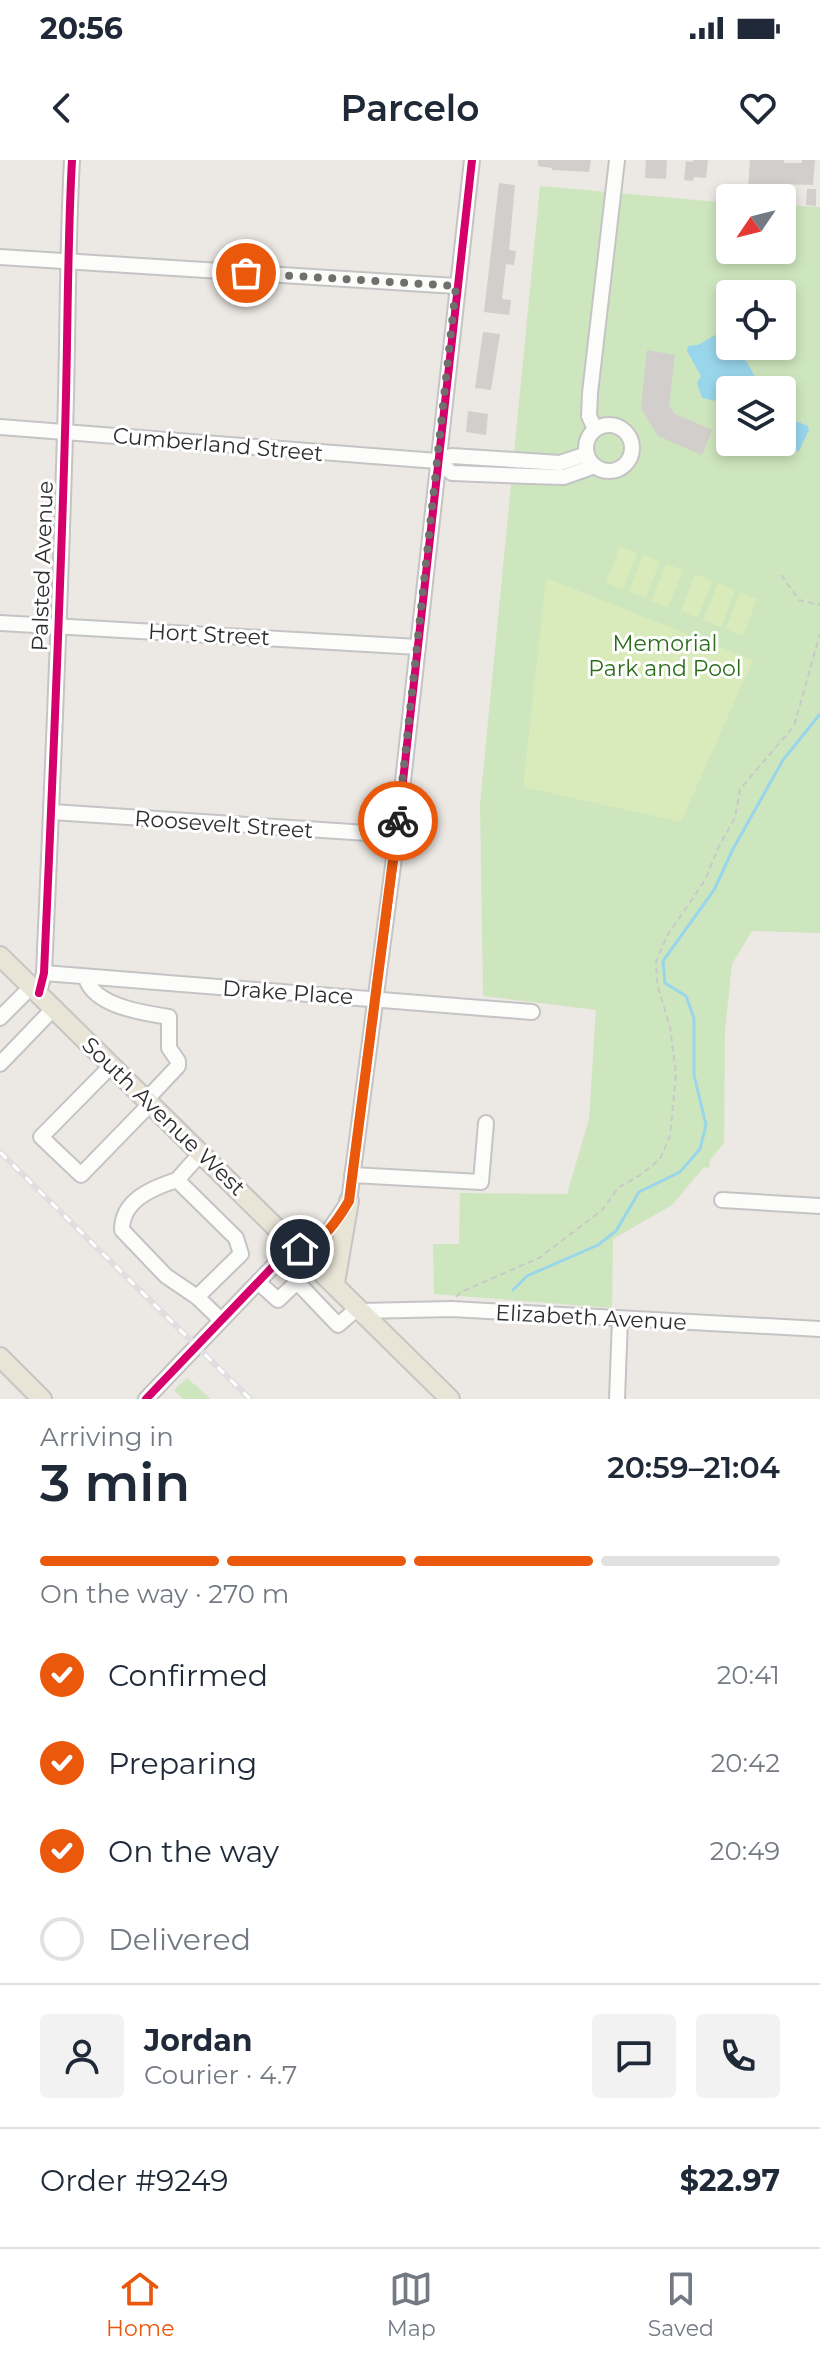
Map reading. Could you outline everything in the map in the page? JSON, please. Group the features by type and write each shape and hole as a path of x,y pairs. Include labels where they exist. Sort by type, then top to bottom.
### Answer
{"main road":[{"name":"South Avenue West","path":"1,960 38,984 54,1008 450,1399"},
{"path":"349,1201 351,1300"},
{"path":"0,1357 42,1399"}],"street":[{"name":"Palsted Avenue","path":"38,984 52,812 65,431 66,261 72,160"},
{"path":"146,1399 281,1258 316,1242 330,1229 349,1201 397,835 472,160"},
{"path":"595,429 589,416 590,393 617,160"},
{"path":"0,257 456,286"},
{"path":"609,425 623,430 632,449 627,463 608,471 591,460 587,440 595,429 609,425"},
{"name":"Cumberland Street","path":"0,427 437,461 452,456 560,463 591,460"},
{"name":"Hort Street","path":"0,623 418,647"},
{"name":"Roosevelt Street","path":"52,812 397,835"},
{"path":"86,978 88,986 99,997 169,1017 169,1048 178,1066 81,1175 41,1137 112,1065"},
{"name":"Drake Place","path":"38,984 86,978 532,1012"},
{"path":"121,980 127,1007"},
{"path":"0,1018 38,984"},
{"path":"0,1064 54,1008"},
{"path":"352,1175 481,1182 486,1123"},
{"path":"201,1153 177,1180 158,1186 130,1205 122,1218 122,1230 166,1276 197,1297 221,1320"},
{"path":"177,1180 236,1238 241,1254 197,1297"},
{"path":"722,1200 820,1206"},
{"path":"258,1282 279,1300 315,1263"},
{"path":"297,1282 329,1315 351,1300"},
{"name":"Elizabeth Avenue","path":"351,1300 452,1309 820,1329"},
{"path":"617,1399 620,1319"}],"path":[{"path":"781,575 799,600 820,605"},
{"path":"452,1309 454,1299 461,1292 539,1258 602,1210 619,1187 660,1159 670,1136 676,1074 670,1027 657,984 656,962 667,936 705,880 735,818 740,789 794,726 820,634"}],"green space":[{"name":"Memorial Park and Pool","path":"540,186 716,202 716,264 796,264 796,206 820,207 820,933 752,931 732,964 725,1031 724,1143 710,1160 709,1168 704,1167 672,1205 613,1239 612,1308 434,1294 433,1244 459,1244 460,1193 567,1194 589,1119 596,1010 483,996 480,804"},
{"path":"620,546 637,553 623,589 606,583"},
{"path":"643,555 660,561 646,598 629,592"},
{"path":"666,564 683,570 668,607 651,601"},
{"path":"695,574 712,581 698,618 681,611"},
{"path":"546,578 753,660 681,822 523,787"},
{"path":"718,583 735,590 721,627 703,620"},
{"path":"740,592 757,599 743,636 726,629"},
{"path":"187,1378 211,1399 183,1399 174,1390"}],"water":[{"path":"716,334 716,360 745,360 755,376 716,376 716,401 702,398 697,383 701,376 687,351 688,346 698,345"},
{"path":"796,421 808,426 809,430 799,451 796,451"}],"building":[{"path":"538,160 591,160 589,172 552,170 538,166"},
{"path":"646,160 667,160 666,179 645,178"},
{"path":"708,160 706,178 684,180 686,161"},
{"path":"750,160 802,163 802,160 815,160 813,185 748,184"},
{"path":"499,183 515,185 509,250 516,251 514,265 506,264 502,299 511,300 509,315 484,312"},
{"path":"807,189 816,189 816,206 806,205"},
{"path":"483,332 500,334 491,390 475,388"},
{"path":"647,350 675,355 669,405 675,414 712,430 702,455 658,436 641,408"},
{"path":"468,411 488,414 486,435 466,432"}],"waterway":[{"path":"513,1290 527,1276 598,1245 616,1231 639,1192 680,1172 700,1149 706,1125 694,1075 694,1018 686,996 665,983 663,961 714,890 733,849 783,760 820,714"}],"railway":[{"path":"0,1152 250,1399"}],"cycle path":[{"path":"39,993 44,973 56,703 72,160"},
{"path":"146,1399 281,1258 316,1242 330,1229 349,1201 397,835 472,160"}],"way so far":[{"path":"246,273 456,286 398,821"}],"route":[{"path":"300,1249 316,1242 330,1229 349,1201 398,821"}]}
